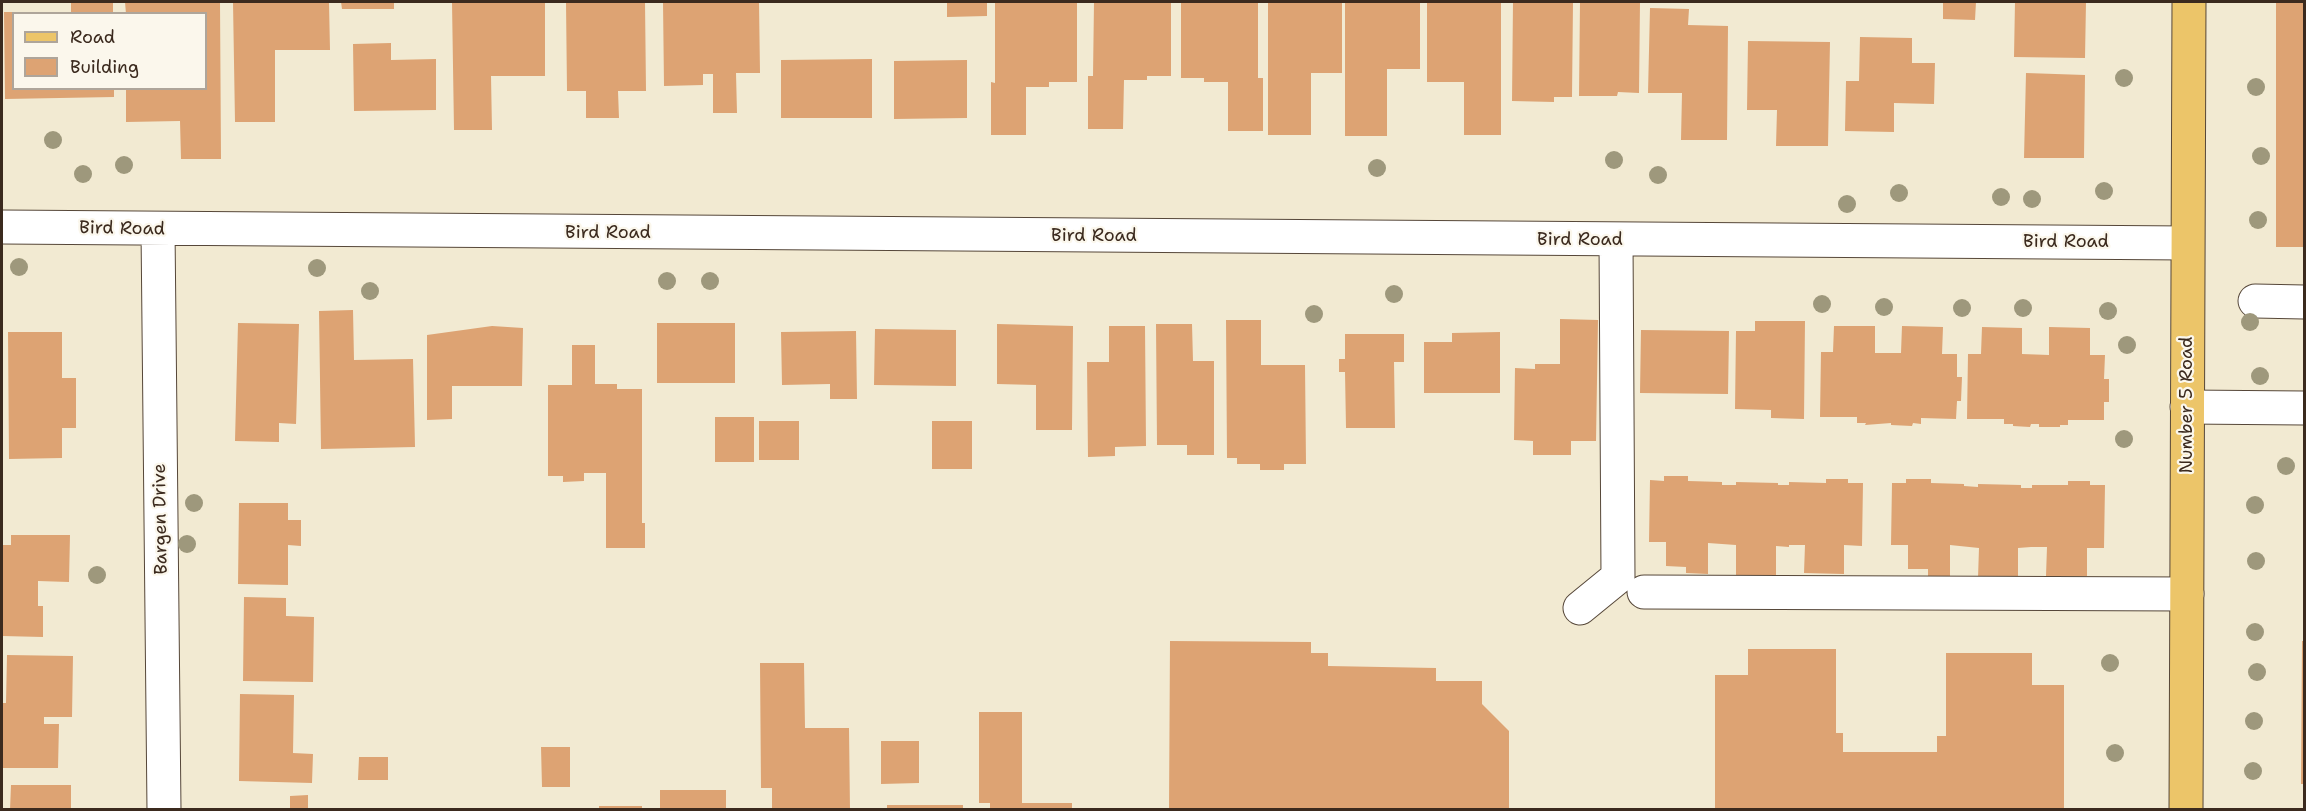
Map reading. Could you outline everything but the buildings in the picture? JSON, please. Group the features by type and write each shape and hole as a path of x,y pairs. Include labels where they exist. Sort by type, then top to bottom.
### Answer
{"main road":[{"name":"Number 5 Road","path":"2186,810 2189,2"}],"street":[{"name":"Bird Road","path":"2,227 2187,243"},
{"name":"Bargen Drive","path":"158,229 164,810"},
{"path":"1580,608 1618,577 1616,240"},
{"path":"2255,301 2304,302"},
{"path":"2187,407 2304,408"},
{"path":"1644,592 2187,594"}]}
